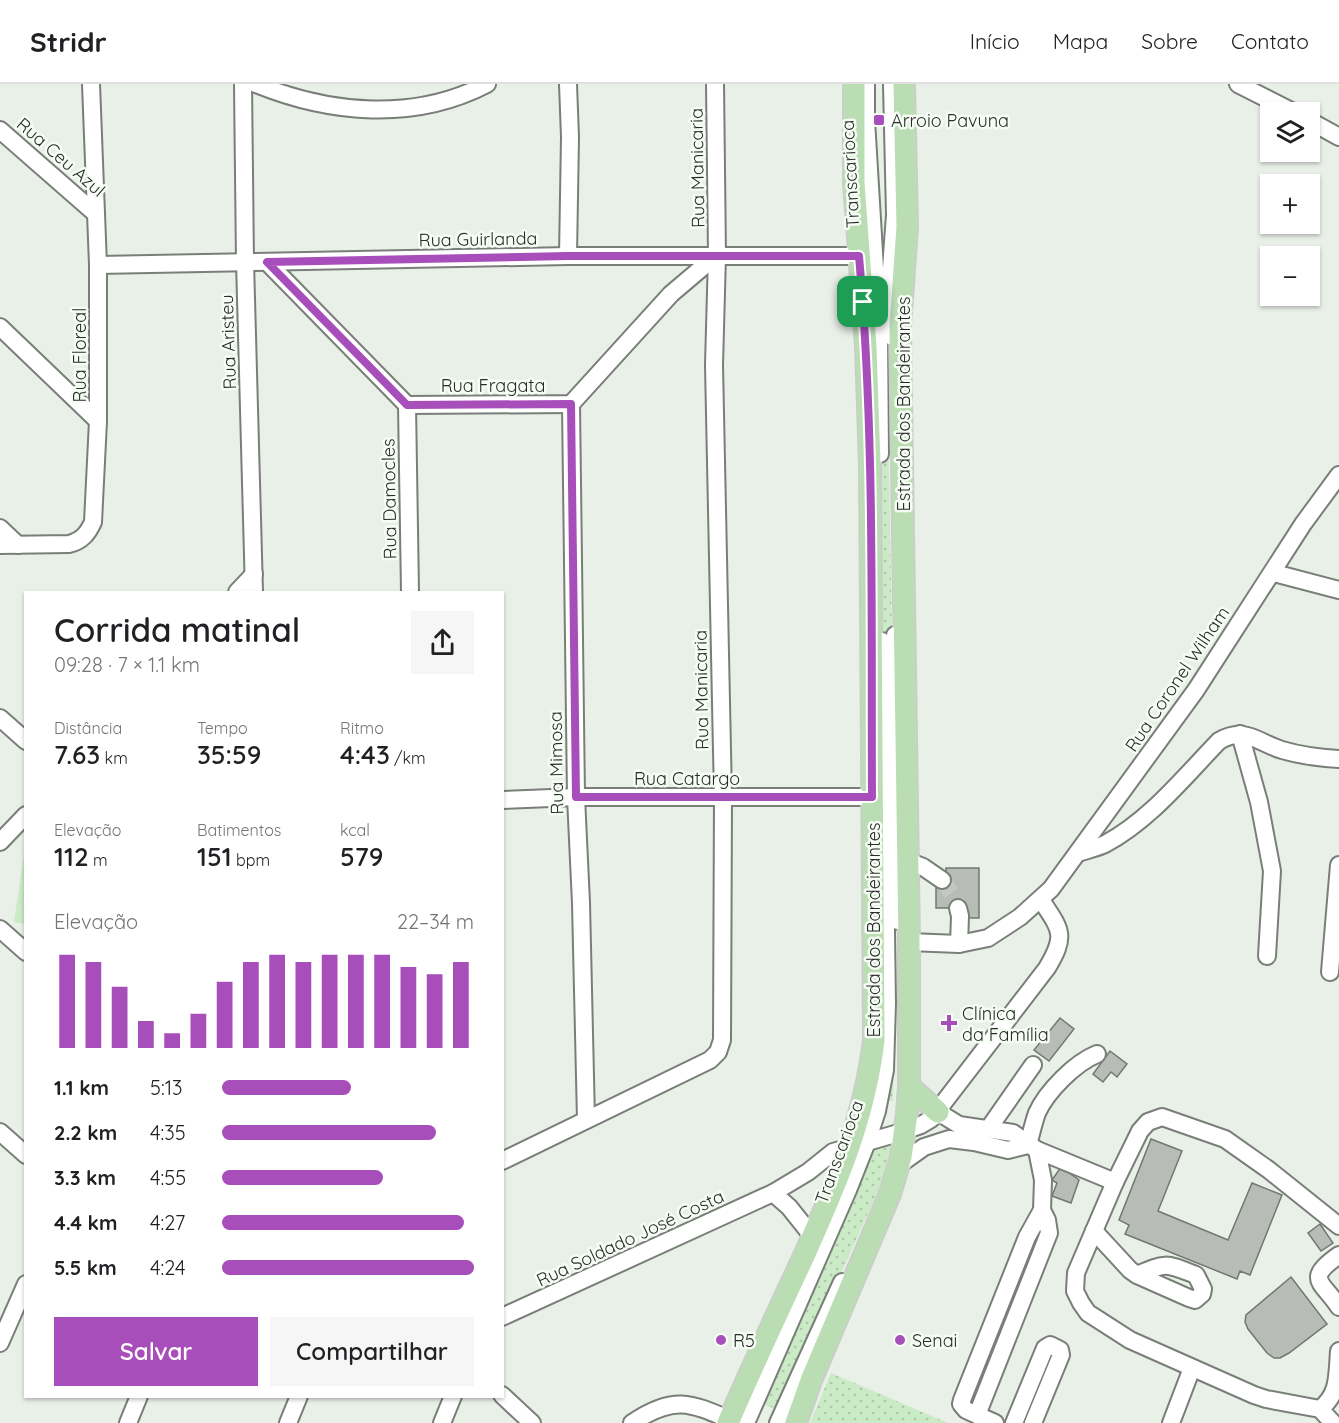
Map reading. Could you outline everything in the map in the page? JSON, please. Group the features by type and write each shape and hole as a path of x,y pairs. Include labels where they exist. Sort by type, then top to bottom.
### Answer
{"main road":[{"name":"Estrada dos Bandeirantes","path":"735,1422 813,1237 859,1144 874,1040 870,464 866,347 854,183 854,84"},
{"name":"Estrada dos Bandeirantes","path":"794,1420 890,1194 900,1164 900,1133 909,1086 900,327 907,227 904,84"},
{"path":"909,1086 939,1112"}],"street":[{"name":"Rua Floreal","path":"0,545 78,542 88,532 93,522 98,421 98,265 91,84"},
{"name":"Rua Aristeu","path":"243,84 245,262 254,591"},
{"path":"256,84 309,101 368,111 429,105 474,91 487,84"},
{"path":"568,84 570,137 568,256"},
{"name":"Rua Manicaria","path":"504,1160 710,1060 718,1052 722,1040 723,798 714,365 717,255 715,84"},
{"name":"Transcarioca","path":"735,1422 848,1190 859,1144 877,1111 885,1070 887,1003 879,335 866,120 866,84"},
{"path":"778,1423 876,1204 900,1133 901,1050 890,352 895,215 892,84"},
{"path":"1239,84 1274,102"},
{"path":"1320,127 1339,137"},
{"name":"Rua Ceu Azul","path":"0,130 96,214"},
{"name":"Rua Fragata","path":"407,405 571,404 671,294 717,255"},
{"name":"Rua Guirlanda","path":"98,265 568,256 859,256"},
{"path":"267,262 407,405"},
{"path":"0,327 98,421"},
{"name":"Rua Mimosa","path":"571,404 576,797 586,1120"},
{"name":"Rua Damocles","path":"407,405 410,591"},
{"name":"Rua Coronel Wilham","path":"909,942 959,944 988,938 1041,900 1078,853 1196,690 1319,501 1339,475"},
{"path":"0,528 18,545"},
{"path":"1274,573 1339,590"},
{"path":"238,591 254,574"},
{"path":"0,718 24,739"},
{"path":"1240,734 1259,802 1272,871 1267,956"},
{"path":"1078,853 1103,845 1124,832 1162,801 1219,741 1230,735 1249,736 1282,750 1339,759"},
{"name":"Rua Catargo","path":"504,800 576,797 872,797"},
{"path":"0,842 24,816"},
{"path":"908,861 923,867 942,880"},
{"path":"1330,972 1339,866"},
{"path":"859,1144 927,1123 939,1112 1047,968 1057,952 1060,933 1041,900"},
{"path":"958,908 959,944"},
{"path":"0,929 24,950"},
{"path":"995,1423 966,1410 962,1400 1028,1237 1042,1210 1043,1180 1033,1148 1038,1111 1074,1067 1097,1054"},
{"path":"989,1128 1033,1065"},
{"path":"939,1112 959,1125 1013,1133 1033,1148 1115,1182"},
{"path":"1334,1423 1320,1408 1266,1400 1130,1340 1088,1313 1080,1303 1075,1291 1076,1274 1115,1182 1140,1131 1148,1122 1162,1117 1224,1139 1269,1170 1339,1226"},
{"path":"0,1132 24,1153"},
{"path":"900,1164 924,1147 949,1139 1008,1150 1033,1148"},
{"name":"Rua Soldado José Costa","path":"504,1316 773,1193 808,1172 833,1152 859,1144"},
{"path":"773,1193 789,1207 813,1237"},
{"path":"1094,1231 1137,1275"},
{"path":"1339,1255 1323,1266 1319,1273 1322,1287 1339,1307"},
{"path":"1,1337 24,1288"},
{"path":"1014,1423 1045,1348 1050,1346 1060,1350 1061,1355 1033,1423"},
{"path":"1320,1408 1329,1402 1336,1392 1339,1351"},
{"path":"1171,1423 1192,1368"},
{"path":"504,1397 532,1423"},
{"path":"128,1423 138,1398"},
{"path":"288,1423 298,1398"},
{"path":"442,1423 452,1398"},
{"path":"632,1423 644,1414 675,1404 704,1408 735,1422"}],"green space":[{"path":"888,431 894,766 893,1101 886,1101 876,433"},
{"path":"24,855 24,924 14,922"},
{"path":"894,1137 880,1187 779,1410 762,1404 872,1142"},
{"path":"831,1373 948,1423 810,1423"}],"building":[{"path":"946,868 979,868 979,918 967,918 967,908 936,908 936,880 946,880"},
{"path":"1060,1018 1074,1029 1049,1061 1034,1050"},
{"path":"1110,1051 1127,1064 1117,1077 1111,1072 1103,1082 1093,1074"},
{"path":"1151,1139 1182,1151 1158,1211 1228,1240 1252,1183 1282,1195 1250,1275 1240,1271 1237,1279 1125,1234 1129,1225 1119,1220"},
{"path":"1061,1167 1079,1180 1071,1203 1052,1196 1057,1183 1052,1180"},
{"path":"1320,1224 1333,1243 1321,1251 1308,1233"},
{"path":"1291,1277 1327,1324 1289,1353 1280,1358 1274,1358 1267,1353 1248,1329 1245,1322 1246,1315"}],"tunnel":[{"path":"942,880 955,898 958,908"}],"place":[{"name":"Arroio Pavuna","path":"879,120"},
{"name":"Clínica da Família","path":"949,1023"},
{"name":"R5","path":"721,1340"},
{"name":"Senai","path":"900,1340"}],"route":[{"path":"568,256 859,256 863,302 870,464 872,797 576,797 571,404 407,405 267,262 568,256"}]}
